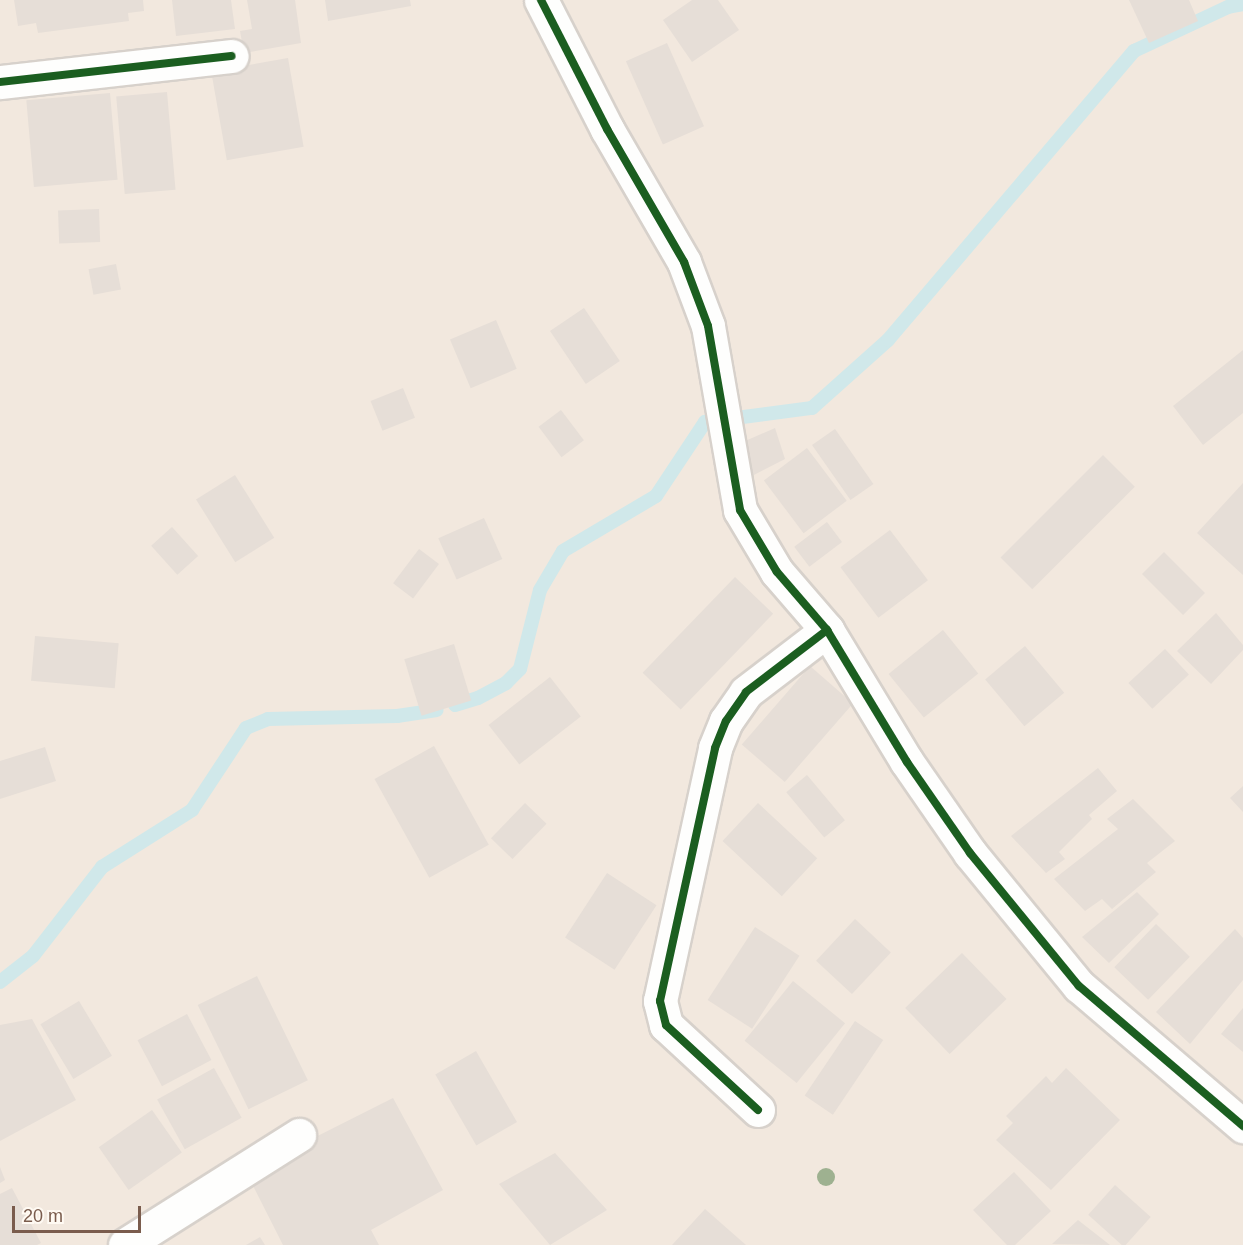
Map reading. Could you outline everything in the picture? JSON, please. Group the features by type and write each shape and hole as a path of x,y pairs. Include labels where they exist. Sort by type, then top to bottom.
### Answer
{"street":[{"path":"541,0 607,129 684,261 708,326 740,510 777,572 827,630 907,762 970,853 1079,986 1243,1126"},
{"path":"0,82 232,56"},
{"path":"758,1110 666,1025 660,1001 715,748 726,721 746,692 827,630"},
{"path":"125,1245 299,1136"}],"shaded area":[{"path":"0,0 1243,0 1243,1245 0,1245"}],"building":[{"path":"14,0 143,0 144,11 128,13 129,21 38,33 36,23 18,26"},
{"path":"172,0 231,0 235,29 176,36"},
{"path":"247,0 295,0 301,43 244,53 240,31 252,29"},
{"path":"325,0 410,0 411,6 328,21"},
{"path":"692,0 718,0 739,30 692,62 663,20"},
{"path":"1129,0 1189,0 1198,21 1149,43"},
{"path":"667,43 704,126 663,144 626,61"},
{"path":"288,58 304,147 227,160 211,72"},
{"path":"167,92 176,190 125,194 116,96"},
{"path":"110,93 118,180 34,187 26,100"},
{"path":"99,209 100,242 59,243 58,210"},
{"path":"116,264 121,290 93,295 89,269"},
{"path":"584,308 620,361 586,384 550,331"},
{"path":"496,320 517,369 471,388 450,340"},
{"path":"1243,350 1243,413 1203,445 1173,406"},
{"path":"403,388 415,418 383,431 371,401"},
{"path":"561,410 584,440 562,457 539,427"},
{"path":"775,428 785,459 750,477 736,445"},
{"path":"835,429 873,484 850,500 812,445"},
{"path":"807,448 847,501 804,533 764,480"},
{"path":"1103,455 1135,487 1032,589 1000,558"},
{"path":"235,475 274,538 235,562 196,499"},
{"path":"1243,483 1243,575 1197,533"},
{"path":"484,518 502,559 457,579 438,538"},
{"path":"827,522 842,542 809,567 794,547"},
{"path":"172,527 198,556 177,575 151,546"},
{"path":"890,530 928,580 878,618 840,567"},
{"path":"419,549 439,564 413,598 393,583"},
{"path":"1164,552 1205,593 1183,615 1142,574"},
{"path":"735,577 773,614 681,709 643,673"},
{"path":"1216,613 1243,645 1243,650 1211,684 1177,651"},
{"path":"943,630 978,674 924,718 889,674"},
{"path":"35,636 119,643 115,688 31,681"},
{"path":"454,644 471,700 422,716 404,659"},
{"path":"1025,646 1064,693 1024,726 985,679"},
{"path":"1165,649 1189,675 1152,709 1128,683"},
{"path":"810,666 853,703 785,782 742,744"},
{"path":"550,677 581,716 519,764 489,725"},
{"path":"434,746 489,845 429,878 375,779"},
{"path":"45,747 56,781 0,799 0,761"},
{"path":"1098,768 1117,791 1089,815 1092,819 1059,852 1065,859 1046,873 1011,836"},
{"path":"807,775 845,820 824,838 786,792"},
{"path":"1243,786 1243,812 1230,798"},
{"path":"1133,799 1175,841 1147,863 1156,872 1112,909 1102,899 1085,911 1054,879 1118,829 1107,819"},
{"path":"525,803 547,824 513,859 491,838"},
{"path":"758,803 817,858 782,896 723,841"},
{"path":"607,873 656,905 615,970 565,938"},
{"path":"1137,892 1159,914 1109,963 1082,937"},
{"path":"855,919 891,952 852,994 816,961"},
{"path":"1156,924 1190,957 1148,1000 1114,967"},
{"path":"755,927 799,956 752,1029 708,1000"},
{"path":"1235,929 1243,938 1243,980 1190,1044 1156,1012"},
{"path":"962,953 1006,999 950,1054 905,1008"},
{"path":"257,976 308,1080 249,1109 198,1005"},
{"path":"793,981 845,1023 797,1083 745,1041"},
{"path":"79,1001 112,1056 73,1079 40,1024"},
{"path":"1243,1008 1243,1052 1221,1034"},
{"path":"187,1014 211,1060 162,1086 138,1040"},
{"path":"32,1019 76,1100 0,1141 0,1025"},
{"path":"855,1021 883,1040 833,1115 805,1096"},
{"path":"476,1051 517,1122 476,1146 435,1074"},
{"path":"214,1068 242,1118 185,1149 157,1100"},
{"path":"1066,1068 1120,1120 1051,1190 996,1140 1013,1123 1006,1116 1046,1076 1052,1083"},
{"path":"393,1098 443,1190 371,1230 379,1245 283,1245 246,1172"},
{"path":"152,1110 182,1153 129,1190 99,1147"},
{"path":"555,1153 607,1210 550,1245 499,1184"},
{"path":"0,1167 5,1180 0,1183"},
{"path":"1014,1172 1051,1211 1015,1245 1007,1245 973,1210"},
{"path":"1115,1185 1151,1217 1126,1245 1122,1245 1088,1215"},
{"path":"12,1188 41,1243 37,1245 0,1245 0,1194"},
{"path":"705,1209 746,1245 672,1245"},
{"path":"1078,1220 1110,1245 1052,1244"},
{"path":"260,1237 265,1245 246,1245"}],"waterway":[{"path":"455,705 478,698 506,683 520,669 540,590 563,551 656,496 705,422 812,408 888,340 1134,51 1228,7 1243,4"},
{"path":"0,982 33,956 102,867 192,810 246,728 268,719 397,716 437,710"}],"cycle path":[{"path":"541,0 607,129 684,262 708,326 740,510 777,572 827,630 907,762 970,853 1079,986 1243,1126"},
{"path":"0,82 232,56"},
{"path":"758,1110 666,1025 660,1001 715,748 726,721 746,692 827,630"}]}
